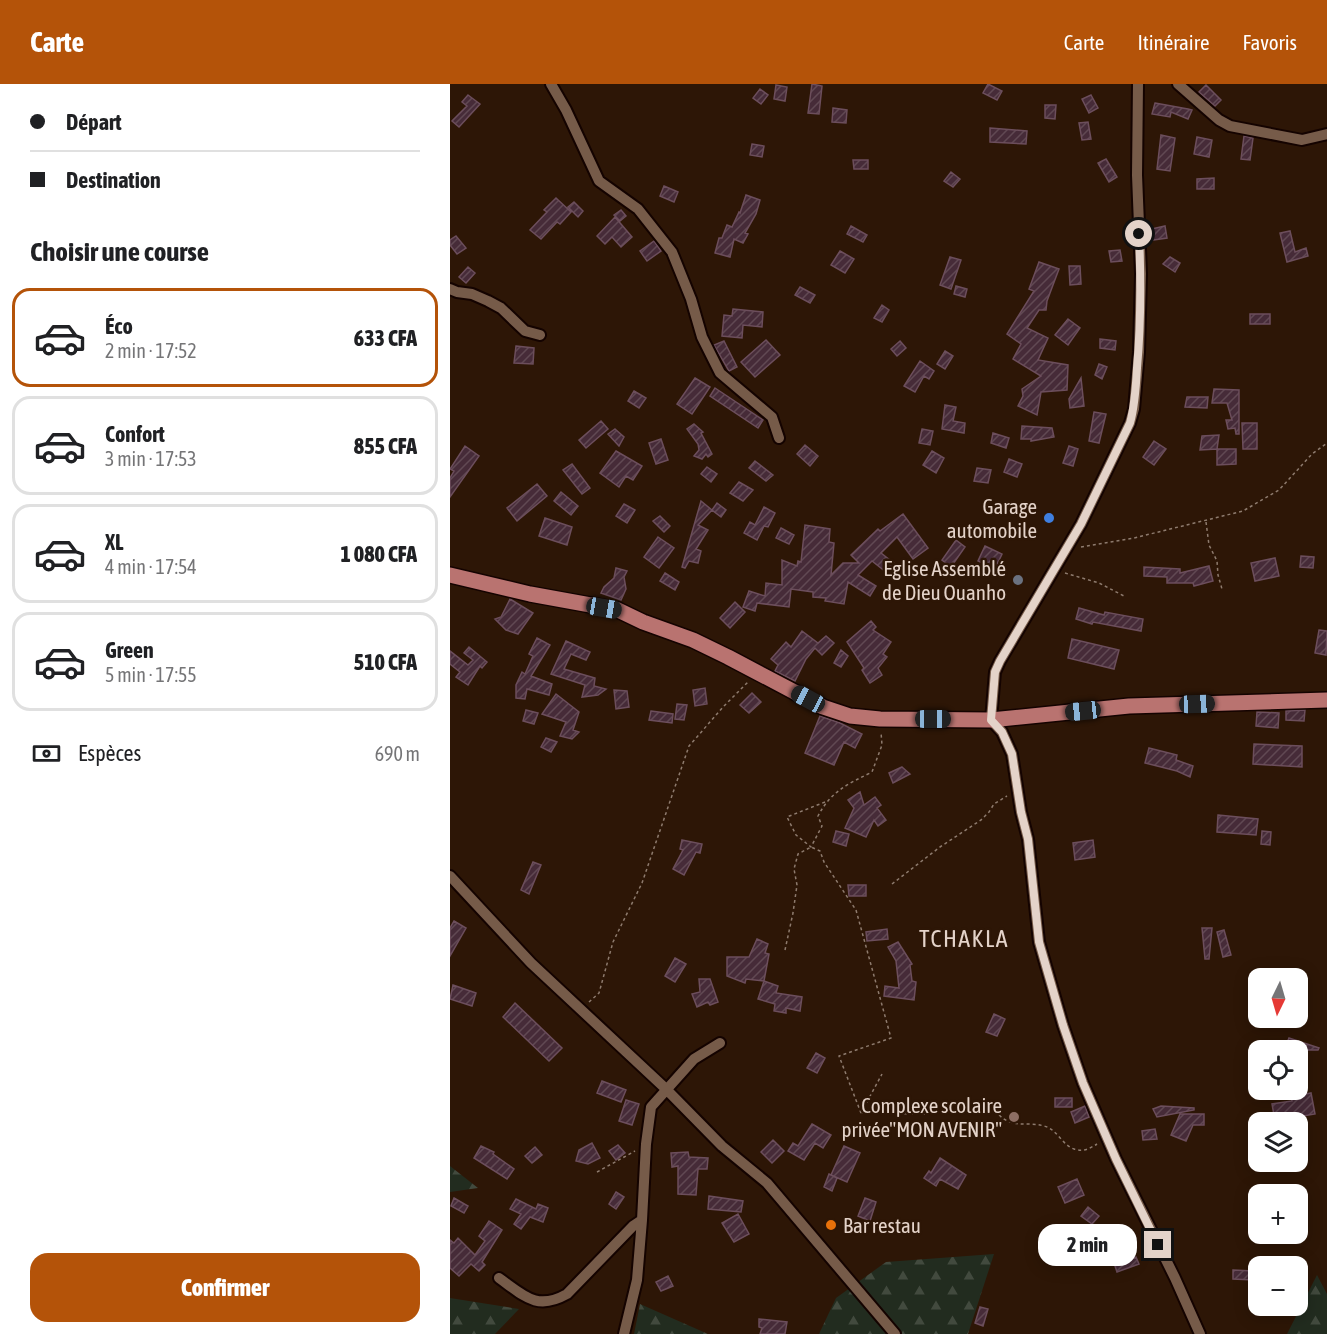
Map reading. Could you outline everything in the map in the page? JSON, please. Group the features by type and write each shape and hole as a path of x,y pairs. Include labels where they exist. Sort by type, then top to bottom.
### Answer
{"main road":[{"path":"450,575 530,594 618,610 643,622 693,640 823,707 850,716 880,719 991,720 1129,706 1327,700"}],"street":[{"path":"551,84 566,110 598,181 638,209 672,252 691,299 702,337 720,373 772,417 778,438"},
{"path":"1138,84 1137,174 1141,274 1139,352 1134,409 1130,423 1081,524 1011,640 995,672 991,720 1002,732 1012,754 1016,789 1028,839 1039,942 1063,1025 1083,1083 1116,1159 1200,1334"},
{"path":"1178,84 1219,120 1230,126 1302,140 1327,134"},
{"path":"450,289 472,294 488,301 501,308 525,332 540,334"},
{"path":"450,876 531,963 579,1010 666,1089 722,1146 767,1183 895,1334"},
{"path":"624,1334 637,1280 646,1144 651,1107 694,1059 720,1043"},
{"path":"499,1278 531,1300 554,1301 567,1294 633,1226 642,1220"}],"path":[{"path":"1065,549 1134,538 1243,511 1279,490 1312,454 1327,443"},
{"path":"1205,521 1209,545 1217,561 1222,589"},
{"path":"1053,568 1099,583 1124,596"},
{"path":"579,1010 599,993 613,942 642,883 689,746 724,705 757,674"},
{"path":"861,1113 839,1056 891,1038 856,910 824,862 820,851 796,835 787,817 825,802 842,788 872,772 882,746 880,719"},
{"path":"892,884 940,847 981,820 994,804 1016,789"},
{"path":"785,950 796,894 794,869 798,854 811,847 822,826 818,816 825,802"},
{"path":"861,1113 882,1074"},
{"path":"861,1113 927,1114"},
{"path":"999,1115 1015,1125 1047,1126 1068,1146 1075,1149 1084,1150 1107,1137"},
{"path":"597,1172 646,1144"}],"green space":[{"path":"450,1166 478,1188 450,1192"},
{"path":"994,1254 968,1334 819,1334 836,1298 886,1262"},
{"path":"1317,1275 1327,1294 1327,1334 1287,1334 1296,1316 1308,1316 1308,1293"},
{"path":"450,1298 519,1309 495,1334 450,1334"},
{"path":"640,1304 708,1334 634,1334"}],"building":[{"path":"812,84 822,86 819,114 808,113"},
{"path":"988,84 1002,91 997,100 983,93"},
{"path":"776,85 787,87 785,101 774,99"},
{"path":"1206,85 1221,100 1215,106 1199,92"},
{"path":"760,89 768,95 761,104 753,98"},
{"path":"468,95 480,104 459,127 452,121 467,106 462,102"},
{"path":"1091,95 1098,108 1089,113 1082,99"},
{"path":"1155,103 1192,110 1188,119 1171,112 1170,117 1152,114"},
{"path":"1045,105 1056,105 1055,119 1045,118"},
{"path":"833,108 847,110 846,123 832,122"},
{"path":"1088,122 1091,139 1082,140 1079,123"},
{"path":"990,128 1027,131 1026,144 990,142"},
{"path":"1161,135 1175,138 1170,171 1157,169"},
{"path":"1244,136 1253,138 1250,160 1241,159"},
{"path":"1197,137 1212,140 1209,157 1194,154"},
{"path":"752,144 764,146 762,157 750,155"},
{"path":"1106,159 1117,177 1109,182 1098,163"},
{"path":"853,160 868,160 868,169 854,169"},
{"path":"951,172 960,179 953,187 944,181"},
{"path":"1214,178 1214,189 1197,189 1197,179"},
{"path":"664,186 678,192 674,202 660,196"},
{"path":"746,195 760,200 756,214 745,233 748,234 743,243 734,239 730,257 715,253 719,238 722,238 727,225 732,227"},
{"path":"556,198 571,212 560,224 557,222 541,239 530,230 547,212 544,210"},
{"path":"574,202 583,211 578,217 568,207"},
{"path":"621,210 626,216 620,221 614,215"},
{"path":"615,217 632,237 621,247 612,237 605,244 597,236"},
{"path":"851,226 867,235 863,242 847,234"},
{"path":"1165,226 1167,238 1147,241 1147,230"},
{"path":"1290,231 1295,252 1306,248 1308,256 1287,262 1280,233"},
{"path":"456,236 466,248 457,254 450,245 450,240"},
{"path":"654,241 661,251 647,261 640,251"},
{"path":"1120,250 1122,261 1111,262 1109,251"},
{"path":"840,251 854,259 845,273 831,265"},
{"path":"950,257 961,260 951,289 940,285"},
{"path":"1170,257 1180,263 1175,272 1163,264"},
{"path":"1039,262 1059,269 1046,310 1039,310 1027,328 1048,338 1038,360 1068,365 1067,390 1041,392 1037,415 1018,406 1023,396 1022,389 1041,376 1013,359 1021,344 1007,334 1034,291 1029,289"},
{"path":"1069,266 1080,266 1081,284 1070,285"},
{"path":"468,267 475,273 466,283 459,277"},
{"path":"956,286 967,289 965,297 954,294"},
{"path":"800,287 815,295 810,303 795,295"},
{"path":"882,305 889,310 882,322 874,318"},
{"path":"733,309 763,312 762,327 743,325 742,338 722,336 724,315 732,316"},
{"path":"1250,314 1270,314 1270,324 1250,324"},
{"path":"1068,319 1080,328 1068,345 1055,335"},
{"path":"1100,339 1116,341 1115,350 1100,348"},
{"path":"766,340 780,355 755,377 741,362"},
{"path":"724,341 737,367 729,371 714,345"},
{"path":"900,341 906,348 897,356 891,349"},
{"path":"516,346 534,348 533,364 514,363"},
{"path":"945,351 953,356 945,369 937,364"},
{"path":"920,361 934,371 929,379 924,376 915,392 904,386"},
{"path":"1099,364 1107,367 1102,379 1095,375"},
{"path":"695,378 710,387 692,414 677,404"},
{"path":"1081,378 1084,406 1070,408 1069,399"},
{"path":"715,388 763,420 758,428 710,396"},
{"path":"1214,389 1239,390 1239,434 1236,434 1235,428 1228,429 1226,420 1232,420 1227,403 1212,403"},
{"path":"634,391 646,398 639,408 628,401"},
{"path":"1187,397 1208,397 1207,408 1185,407"},
{"path":"945,405 956,407 953,421 965,423 964,433 942,429"},
{"path":"1094,412 1106,414 1099,443 1089,441"},
{"path":"601,421 608,429 586,448 579,440"},
{"path":"1242,423 1257,423 1257,449 1243,449"},
{"path":"694,424 703,432 701,433 712,454 708,457 706,454 702,459 694,456 699,450 698,444 687,429"},
{"path":"1022,426 1052,428 1054,437 1031,441 1031,439 1021,439"},
{"path":"615,429 624,437 619,446 608,434"},
{"path":"922,429 933,431 930,445 919,443"},
{"path":"993,433 1009,438 1006,448 991,443"},
{"path":"1219,435 1217,449 1200,450 1202,436"},
{"path":"661,439 668,460 656,464 649,443"},
{"path":"1154,441 1166,449 1154,465 1143,457"},
{"path":"805,445 818,456 810,466 797,454"},
{"path":"465,446 479,456 450,497 450,478 454,471 450,469"},
{"path":"1069,446 1078,449 1073,466 1063,463"},
{"path":"1217,449 1236,449 1236,464 1217,465"},
{"path":"616,451 642,466 633,480 626,476 619,487 600,473"},
{"path":"932,451 944,458 936,473 923,465"},
{"path":"1009,459 1022,464 1017,477 1004,472"},
{"path":"755,461 773,475 766,481 749,468"},
{"path":"572,464 590,488 582,494 563,470"},
{"path":"707,467 717,474 711,482 701,474"},
{"path":"977,468 991,470 988,483 974,481"},
{"path":"739,482 753,490 743,501 730,493"},
{"path":"537,484 547,496 517,521 507,508"},
{"path":"561,492 578,506 571,515 554,501"},
{"path":"701,501 712,510 698,525 708,530 696,549 701,551 698,563 689,561 685,568 682,567"},
{"path":"717,503 726,510 721,517 712,510"},
{"path":"624,504 635,510 627,523 616,516"},
{"path":"764,507 775,513 768,527 764,526 757,540 744,533 750,522 755,525"},
{"path":"903,514 928,548 913,559 897,537 881,553 904,571 896,580 872,561 858,575 876,586 870,596 848,582 844,604 825,601 826,598 813,597 813,592 791,589 789,607 757,603 755,611 743,607 749,591 765,596 766,583 782,585 782,560 797,566 798,561 801,562 805,525 830,529 829,542 834,543 831,575 843,563 859,563 851,555 878,529 880,531"},
{"path":"660,516 670,526 664,532 653,521"},
{"path":"545,518 572,527 567,545 539,536"},
{"path":"781,528 794,535 789,544 776,538"},
{"path":"658,537 674,548 659,568 644,557"},
{"path":"956,540 965,547 951,567 942,560"},
{"path":"985,546 1002,554 995,569 978,561"},
{"path":"1301,556 1314,557 1313,568 1300,567"},
{"path":"1275,558 1279,576 1255,581 1251,563"},
{"path":"1209,566 1213,581 1194,586 1193,583 1167,583 1167,577 1144,576 1144,567 1180,569 1180,573"},
{"path":"616,568 627,571 624,577 626,589 621,600 601,593 614,578"},
{"path":"665,573 679,582 675,590 660,581"},
{"path":"510,599 533,613 518,634 506,630 495,619 501,617"},
{"path":"735,602 745,612 730,628 720,618"},
{"path":"1079,608 1104,615 1105,612 1143,619 1141,631 1093,622 1092,624 1076,619"},
{"path":"871,621 876,627 873,630 891,642 883,654 887,657 878,668 882,675 870,683 862,670 864,668 847,642"},
{"path":"1319,630 1327,631 1326,655 1315,653"},
{"path":"802,631 818,643 826,636 834,643 822,655 815,648 806,659 795,681 775,671 778,665 771,659 786,642 791,647"},
{"path":"537,638 550,645 531,676 552,684 549,695 527,689 525,699 516,698 516,685 522,672 525,674 533,656 529,654"},
{"path":"1072,639 1119,650 1114,669 1068,658"},
{"path":"566,641 590,652 586,660 571,654 564,669 595,678 594,686 606,689 598,695 582,697 585,685 551,674"},
{"path":"469,647 487,662 482,668 480,666 468,685 456,677 460,672 450,664 450,651 468,665 473,660 464,653"},
{"path":"841,650 848,656 841,667 834,663"},
{"path":"705,688 707,704 695,706 693,690"},
{"path":"614,690 627,691 629,707 616,709"},
{"path":"752,693 761,702 749,713 740,705"},
{"path":"556,694 579,712 573,730 579,732 572,739 560,736 566,722 542,714"},
{"path":"677,704 687,705 684,720 675,719"},
{"path":"526,710 538,713 534,724 523,721"},
{"path":"1305,710 1304,721 1286,720 1286,711"},
{"path":"651,711 673,714 672,723 649,720"},
{"path":"1257,712 1279,713 1278,728 1256,726"},
{"path":"820,716 862,734 855,748 844,742 834,765 805,753"},
{"path":"546,738 557,742 551,752 541,747"},
{"path":"1254,744 1302,746 1302,767 1253,764"},
{"path":"1149,748 1177,755 1176,760 1193,766 1190,777 1177,771 1145,763"},
{"path":"902,767 910,774 893,783 889,773"},
{"path":"860,792 864,805 875,797 881,805 877,808 886,820 878,826 874,820 866,837 845,828 854,808 848,800"},
{"path":"1218,815 1258,819 1256,835 1217,832"},
{"path":"836,831 849,834 846,846 833,842"},
{"path":"1262,831 1271,832 1270,845 1261,844"},
{"path":"682,840 702,844 700,853 696,852 684,875 673,869 683,850 680,849"},
{"path":"1093,840 1095,857 1075,860 1073,843"},
{"path":"533,862 541,865 529,894 521,890"},
{"path":"848,885 866,885 866,896 849,896"},
{"path":"454,921 466,928 450,956 450,928"},
{"path":"1202,928 1212,928 1209,959 1205,959"},
{"path":"887,929 888,939 867,941 866,932"},
{"path":"1224,930 1231,955 1223,957 1217,932"},
{"path":"757,939 768,944 765,953 769,954 764,981 746,979 745,983 727,976 727,957 749,957"},
{"path":"898,942 912,964 910,965 912,981 916,982 914,1000 884,996 885,986 899,988 896,961 888,947"},
{"path":"675,958 686,964 675,982 665,976"},
{"path":"699,979 710,979 718,1002 710,1005 708,1002 697,1007 692,994 700,992"},
{"path":"764,981 778,986 776,993 802,997 800,1011 786,1008 786,1013 774,1011 775,1004 758,999"},
{"path":"453,985 476,993 472,1006 450,999"},
{"path":"515,1003 562,1048 549,1061 503,1017"},
{"path":"994,1014 1005,1019 997,1036 986,1032"},
{"path":"1308,1044 1319,1048 1308,1050"},
{"path":"816,1053 825,1058 817,1073 807,1068"},
{"path":"602,1081 626,1090 621,1102 597,1093"},
{"path":"1311,1093 1315,1114 1273,1112 1272,1104 1308,1100 1308,1094"},
{"path":"1055,1098 1072,1098 1072,1107 1055,1107"},
{"path":"626,1100 639,1104 632,1125 619,1121"},
{"path":"1085,1106 1089,1117 1075,1123 1071,1112"},
{"path":"1161,1106 1194,1108 1194,1110 1157,1117 1153,1109"},
{"path":"1180,1114 1204,1114 1204,1125 1193,1125 1186,1141 1171,1135"},
{"path":"812,1124 831,1135 823,1148 815,1143 804,1160 788,1151 793,1143 798,1146"},
{"path":"1155,1129 1157,1139 1143,1140 1142,1131"},
{"path":"773,1140 784,1151 772,1163 761,1152"},
{"path":"592,1143 600,1158 588,1164 576,1161 579,1150"},
{"path":"618,1145 625,1153 616,1160 609,1151"},
{"path":"481,1146 494,1152 493,1154 514,1169 507,1179 474,1158"},
{"path":"844,1146 860,1153 847,1182 831,1175"},
{"path":"535,1147 542,1155 532,1163 525,1156"},
{"path":"688,1152 689,1157 708,1158 707,1169 698,1169 696,1195 678,1194 678,1166 672,1167 671,1153"},
{"path":"940,1158 966,1175 958,1189 940,1179 936,1186 924,1178 929,1171 931,1173"},
{"path":"829,1174 837,1178 832,1191 824,1187"},
{"path":"1077,1179 1084,1195 1065,1203 1058,1187"},
{"path":"616,1192 624,1197 616,1209 609,1204"},
{"path":"709,1196 743,1201 741,1212 708,1209"},
{"path":"454,1198 468,1206 464,1213 451,1206"},
{"path":"865,1198 876,1202 870,1221 858,1216"},
{"path":"516,1199 536,1209 538,1204 548,1208 543,1222 530,1217 521,1229 514,1224 521,1214 510,1209"},
{"path":"1088,1207 1099,1216 1092,1224 1081,1216"},
{"path":"738,1214 749,1234 734,1242 722,1223"},
{"path":"489,1221 502,1230 482,1262 485,1265 479,1271 471,1264 459,1276 450,1268 450,1240 454,1243 458,1238 475,1255 485,1241 479,1236"},
{"path":"1136,1257 1139,1264 1117,1272 1115,1266"},
{"path":"1233,1270 1248,1271 1248,1280 1233,1279"},
{"path":"668,1276 673,1286 661,1291 656,1282"},
{"path":"980,1307 988,1309 983,1326 975,1323"},
{"path":"759,1319 787,1322 785,1334 760,1334 762,1328 759,1327"}],"place":[{"name":"Garage automobile","path":"1049,518"},
{"name":"Eglise Assemblé de Dieu Ouanho","path":"1018,580"},
{"name":"Complexe scolaire privée\"MON AVENIR\"","path":"1014,1117"},
{"name":"Bar restau","path":"831,1225"}],"district":[{"name":"TCHAKLA","path":"964,938"}],"route":[{"path":"1139,234 1141,274 1139,352 1134,409 1130,423 1081,524 1000,661 995,672 991,720 1002,732 1012,754 1016,789 1028,839 1039,942 1051,977 1063,1025 1083,1083 1116,1159 1158,1245"}]}
